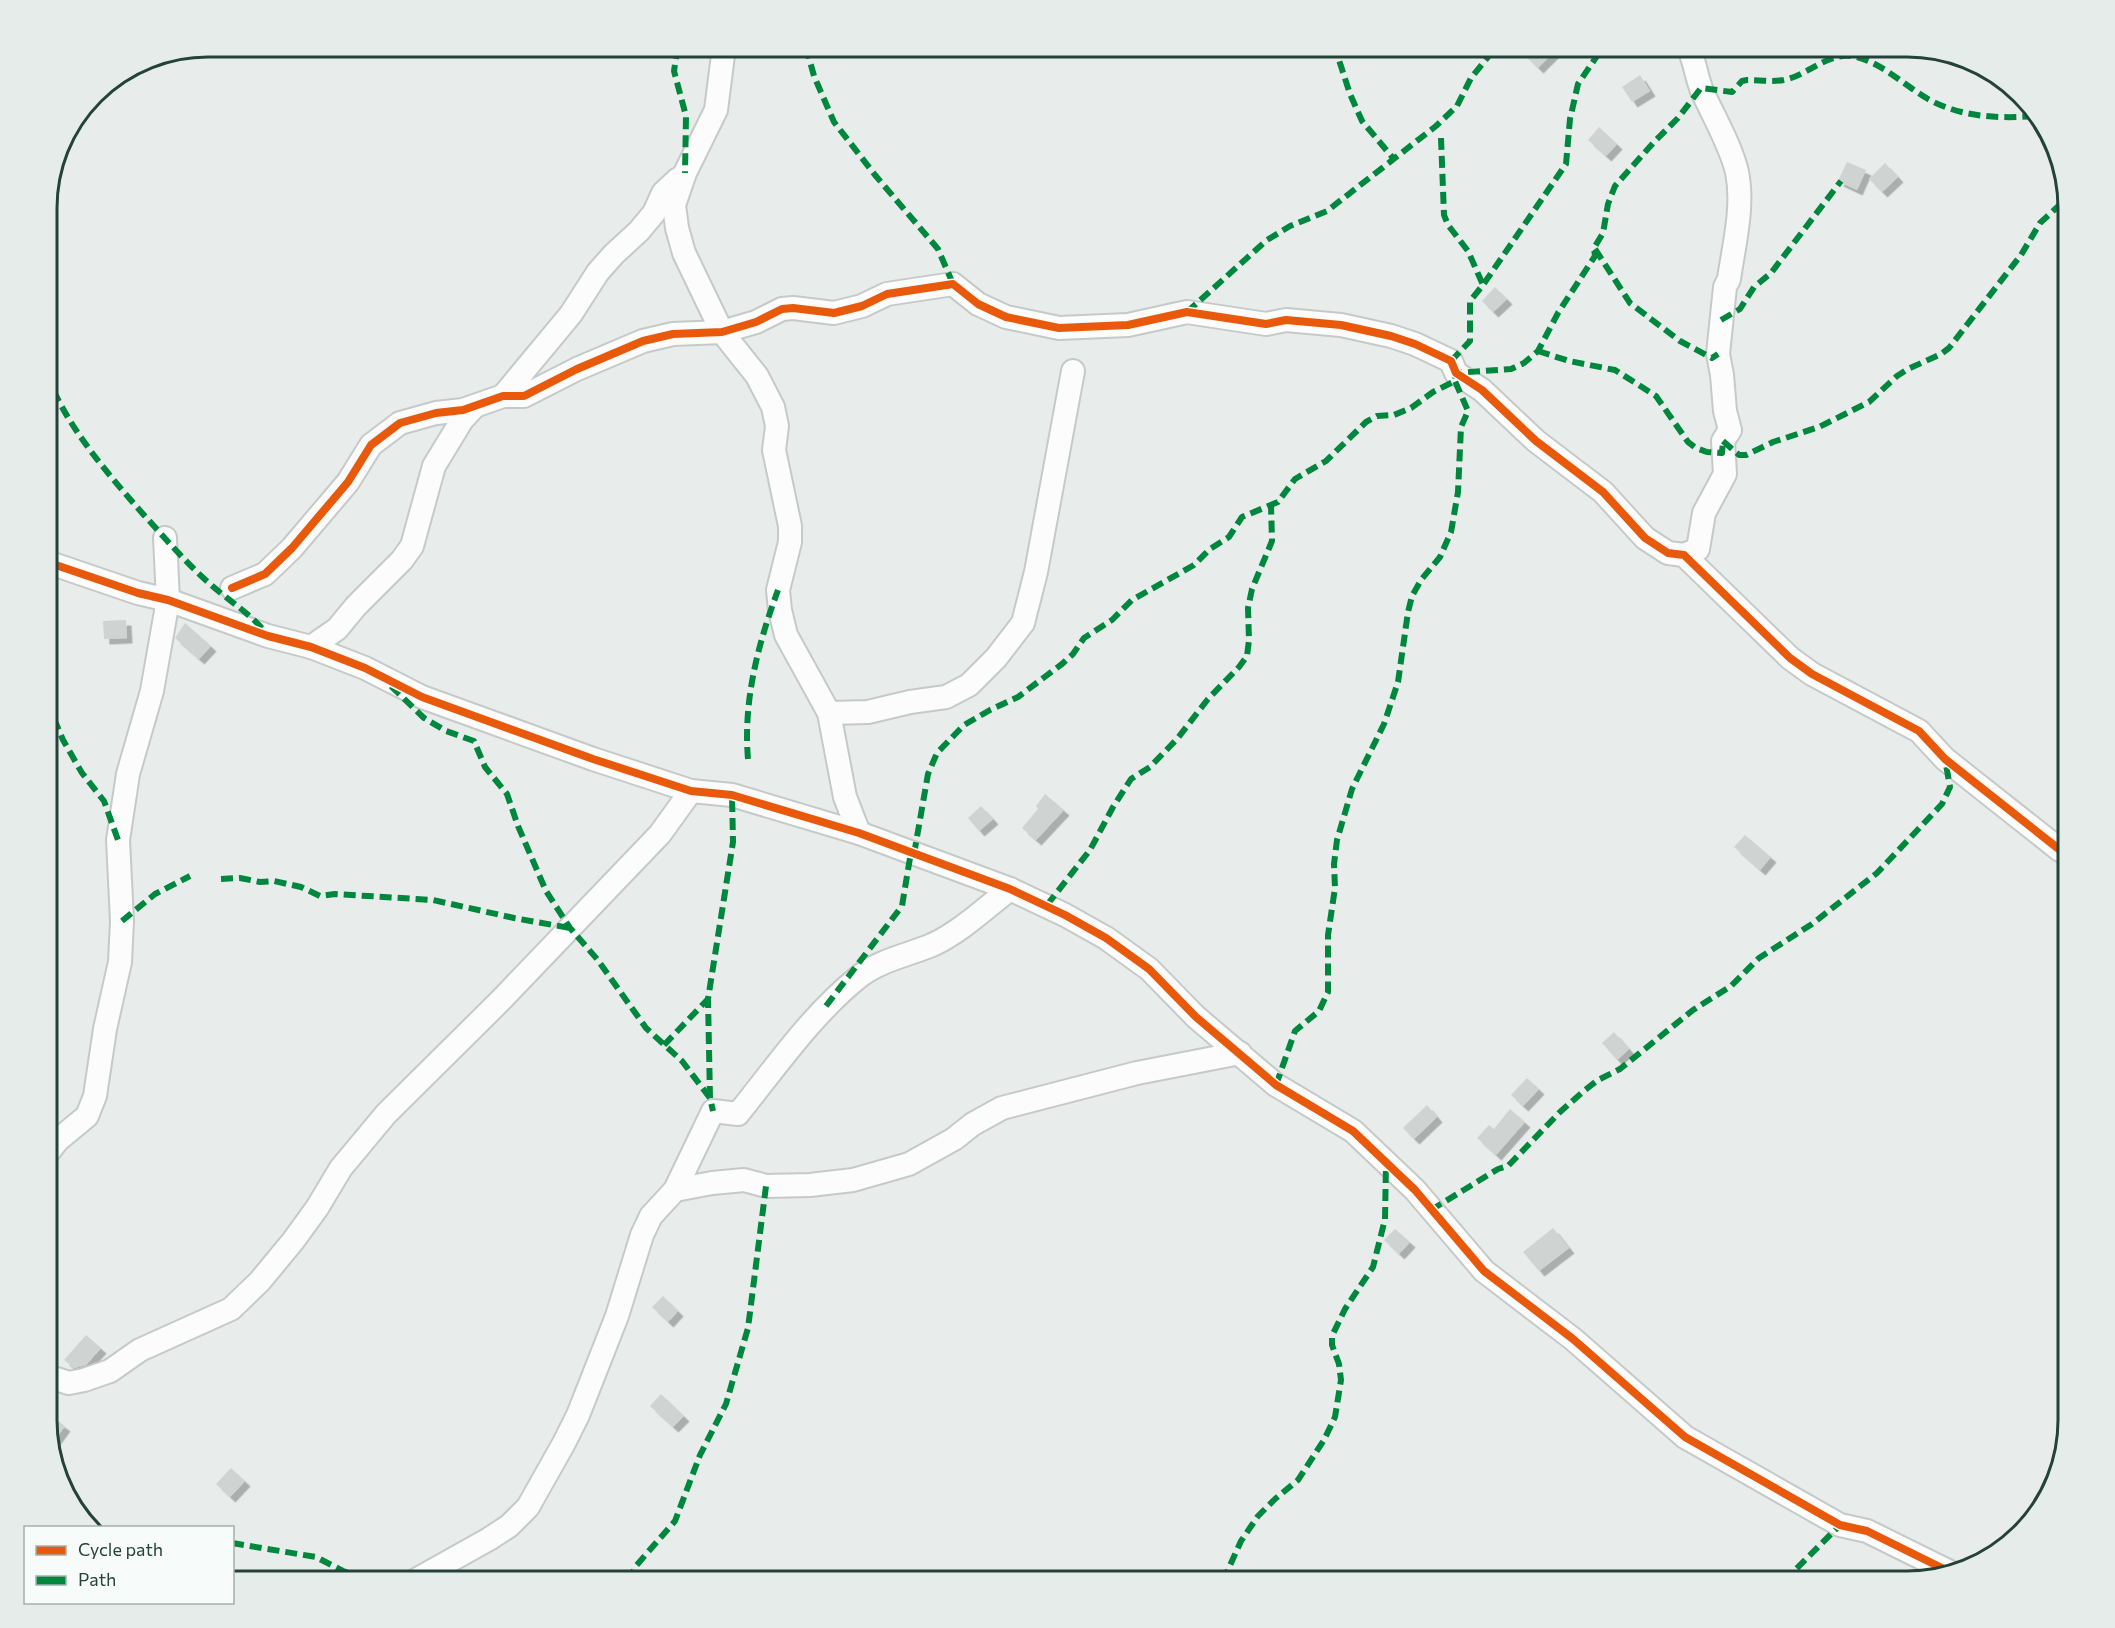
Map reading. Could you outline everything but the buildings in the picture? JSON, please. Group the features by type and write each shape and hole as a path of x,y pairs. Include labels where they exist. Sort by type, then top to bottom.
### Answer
{"street":[{"path":"723,57 716,110 685,173 674,205 677,228 689,264 722,332 757,376 773,407 777,426 774,450 790,526 790,542 778,590 780,610 786,635 829,713 843,789 859,833"},
{"path":"232,588 265,574 292,548 348,482 371,445 400,423 474,407 502,396 524,396 577,369 643,341 673,334 722,332 756,322 782,309 793,308 834,313 862,306 887,294 953,284 978,304 1006,317 1059,328 1128,325 1187,312 1266,324 1286,320 1341,325 1415,344 1451,361 1456,373 1482,390 1536,441 1603,492 1645,538 1668,553 1684,555 1698,549 1704,513 1725,474 1723,441 1730,430 1725,411 1718,354 1725,287 1729,279 1738,221 1739,192 1737,171 1701,88 1693,57"},
{"path":"502,396 571,314 598,272 639,231 654,213 663,194 685,173"},
{"path":"829,713 868,712 910,702 946,697 969,684 996,658 1023,622 1036,572 1073,371"},
{"path":"311,647 337,629 356,606 402,560 412,546 434,466 462,420 474,407"},
{"path":"57,1141 87,1116 95,1096 105,1029 120,962 122,921 118,840 128,774 152,691 168,600 165,538"},
{"path":"1684,555 1791,658 1812,674 1918,731 1945,759 2058,848"},
{"path":"57,565 138,593 168,600 268,636 311,647 365,668 422,697 593,759 691,791 732,795 859,833 1047,905 1106,938 1149,969 1196,1017 1276,1085 1353,1131 1414,1190 1484,1271 1572,1339 1684,1437 1840,1525 1867,1531 1940,1567"},
{"path":"57,1379 69,1383 110,1371 140,1350 231,1309 260,1281 293,1241 317,1209 341,1168 386,1114 501,1000 660,834 691,791"},
{"path":"432,1571 489,1539 508,1526 528,1507 578,1415 617,1316 642,1235 651,1216 675,1190 712,1111 738,1114 827,1005 862,975 886,962 934,944 1010,889"},
{"path":"675,1190 744,1180 766,1186 810,1185 854,1180 909,1164 1002,1108 1137,1072 1240,1053"}],"marked path":[{"path":"676,57 674,71 686,116 685,173"},
{"path":"809,57 814,76 834,122 875,175 938,249 953,284"},
{"path":"1338,57 1362,121 1393,158"},
{"path":"1187,312 1267,240 1290,226 1327,211 1436,126 1457,106 1471,78 1488,57"},
{"path":"1451,361 1470,341 1470,301 1566,164 1570,119 1578,84 1596,57"},
{"path":"914,854 928,774 937,753 964,725 1018,697 1062,664 1073,654 1084,638 1112,620 1132,600 1194,565 1210,549 1229,537 1242,517 1278,502 1295,479 1326,461 1366,422 1377,416 1394,415 1411,408 1433,392 1455,381 1456,373 1511,369 1524,363 1538,351 1558,313 1595,256 1594,248 1603,233 1608,204 1615,186 1678,118 1701,88 1732,92 1742,81 1784,80 1837,57"},
{"path":"1857,57 1893,75 1928,99 1953,110 1994,117 2027,116"},
{"path":"1441,138 1444,215 1448,225 1468,251 1483,285"},
{"path":"1721,320 1740,309 1754,287 1771,273 1841,181"},
{"path":"1723,441 1739,455 1746,455 1773,442 1819,427 1869,402 1897,376 1941,354 1949,348 2021,255 2040,223 2058,206"},
{"path":"1595,249 1630,303 1680,341 1712,358 1718,354"},
{"path":"1538,351 1569,361 1615,370 1656,396 1688,442 1696,448 1707,452 1722,453 1723,441"},
{"path":"1276,1085 1295,1031 1319,1011 1328,992 1328,935 1335,888 1334,864 1337,840 1352,789 1384,724 1398,682 1412,596 1421,580 1440,557 1451,532 1458,492 1461,427 1468,411 1455,381"},
{"path":"57,397 89,448 143,514 192,568 253,619 266,633"},
{"path":"1047,905 1090,850 1131,779 1150,767 1177,739 1208,699 1247,656 1248,608 1252,589 1272,541 1271,505"},
{"path":"748,759 750,694 758,652 778,590"},
{"path":"391,686 424,718 446,731 474,741 485,767 507,794 546,891 570,928 597,959 646,1028 682,1061 710,1098 713,1111"},
{"path":"57,726 82,773 104,801 118,840"},
{"path":"1431,1210 1498,1169 1508,1166 1560,1112 1585,1090 1598,1080 1620,1069 1693,1010 1731,986 1759,958 1812,924 1877,873 1942,804 1950,787 1945,759"},
{"path":"710,1098 708,999 733,842 732,795"},
{"path":"826,1006 902,906 911,852"},
{"path":"122,921 155,894 190,876"},
{"path":"221,879 274,881 301,887 320,896 335,894 433,900 570,928"},
{"path":"664,1045 708,999"},
{"path":"1228,1571 1241,1541 1258,1516 1298,1480 1324,1440 1335,1417 1341,1380 1339,1364 1332,1345 1332,1336 1345,1309 1373,1267 1385,1219 1386,1163"},
{"path":"633,1571 675,1521 700,1455 726,1404 748,1328 766,1186"},
{"path":"1794,1571 1840,1525"},
{"path":"234,1543 316,1557 343,1571"}],"cycle path":[{"path":"232,588 265,574 292,548 348,482 371,445 400,423 436,413 463,410 503,396 524,396 577,369 643,341 673,334 722,332 756,322 782,309 793,308 834,313 862,306 887,294 953,284 978,304 1006,317 1059,328 1128,325 1187,312 1266,324 1286,320 1341,325 1391,336 1415,344 1451,361 1456,373 1482,390 1536,441 1603,492 1645,538 1668,553 1684,555 1790,658 1812,674 1919,731 1945,759 2058,848"},
{"path":"57,565 138,593 168,600 268,636 311,647 365,668 422,697 593,759 691,791 732,795 859,833 1010,889 1065,915 1106,938 1149,969 1196,1017 1276,1085 1353,1131 1415,1190 1484,1271 1573,1339 1685,1437 1840,1525 1867,1531 1940,1567"}]}
